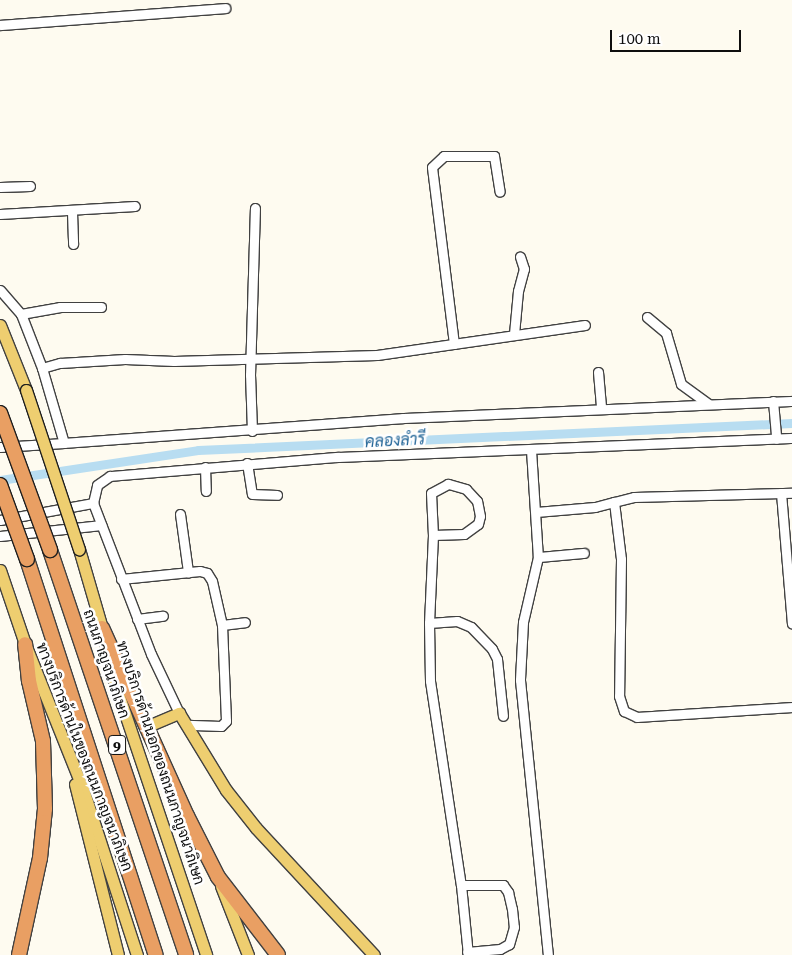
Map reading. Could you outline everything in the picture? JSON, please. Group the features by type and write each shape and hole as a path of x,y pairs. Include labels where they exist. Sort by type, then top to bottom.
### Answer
{"highway":[{"name":"ถนนกาญจนาภิเษก","path":"0,413 50,550 186,955"},
{"name":"9","path":"0,485 27,559 155,952"},
{"path":"102,628 148,726 187,816 218,877 278,955"},
{"path":"19,955 40,858 45,809 43,741 29,681 25,644"}],"main road":[{"name":"ทางบริการด้านนอกของถนนกาญจนาภิเษก","path":"0,325 26,390 79,549 102,628 110,669 206,955"},
{"name":"ทางบริการด้านในของถนนกาญจนาภิเษก","path":"0,570 25,644 114,878 137,955"},
{"path":"148,726 179,713 222,784 256,828 374,955"},
{"path":"72,765 81,814 118,955"},
{"path":"218,877 248,955"}],"street":[{"path":"0,25 225,8"},
{"path":"454,344 432,167 444,156 494,156 500,192"},
{"path":"0,187 30,186"},
{"path":"0,214 72,212 135,206"},
{"path":"252,431 251,359 255,208"},
{"path":"72,212 73,244"},
{"path":"514,334 518,291 524,269 520,257"},
{"path":"0,290 21,314 68,443"},
{"path":"21,314 60,307 101,307"},
{"path":"647,318 666,333 681,384 709,404"},
{"path":"42,368 72,362 125,359 251,359 377,355 514,334 585,326"},
{"path":"598,372 601,409"},
{"path":"0,448 252,431 403,418 709,404 773,406 792,401"},
{"path":"773,406 775,436"},
{"path":"179,713 137,619 93,503 97,485 110,476 247,463 531,450 775,436 792,438"},
{"path":"531,450 538,557 523,622 520,680 548,955"},
{"path":"247,463 252,494 277,495"},
{"path":"205,467 206,491"},
{"path":"433,535 464,534 478,524 480,516 477,501 461,486 442,485 431,493 433,535 429,623 431,690 461,885 467,954 500,948 509,944 514,927 508,892 503,885 461,885"},
{"path":"781,493 792,624"},
{"path":"536,512 595,507 634,497 792,493"},
{"path":"614,502 622,559 619,696 624,711 637,717 792,707"},
{"path":"0,520 93,503"},
{"path":"180,514 188,572"},
{"path":"0,536 101,525"},
{"path":"538,557 584,553"},
{"path":"121,579 204,571 210,575 222,625 226,721 221,726 186,725"},
{"path":"137,619 163,616"},
{"path":"222,625 245,622"},
{"path":"429,623 457,622 471,628 492,649 497,660 504,716"}],"waterway":[{"name":"คลองลำรี","path":"0,480 198,450 792,423"}]}
